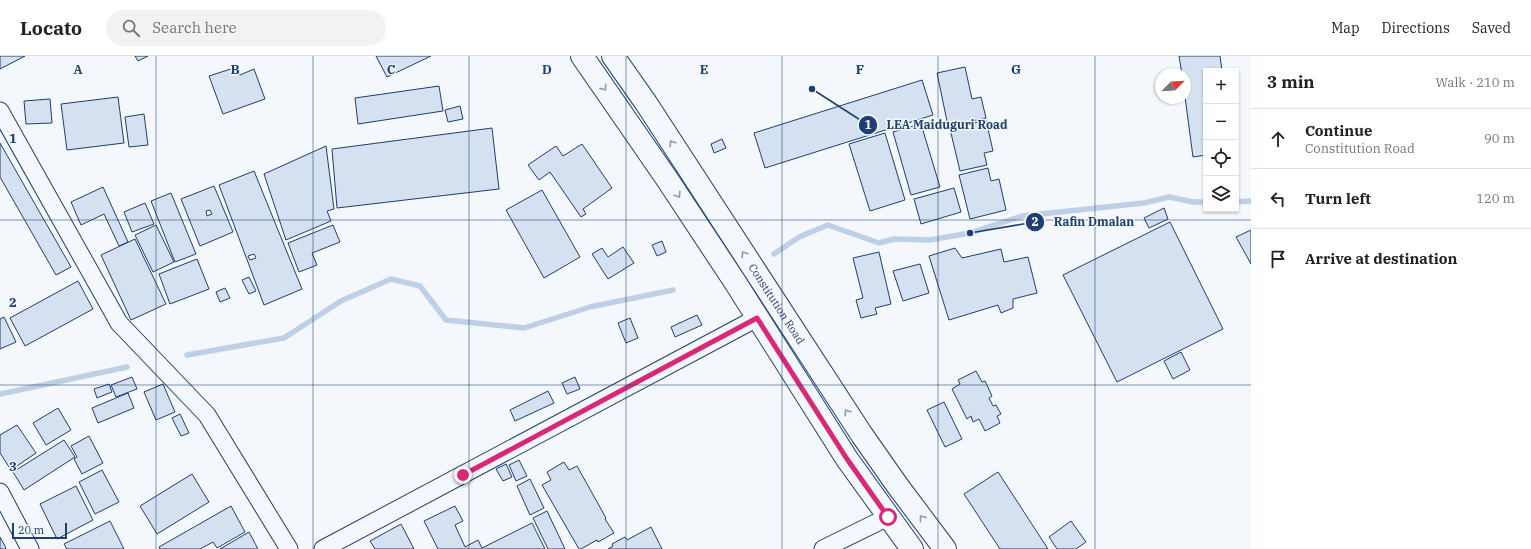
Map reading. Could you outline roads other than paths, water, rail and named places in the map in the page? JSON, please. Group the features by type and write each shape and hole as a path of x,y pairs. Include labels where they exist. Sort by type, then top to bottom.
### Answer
{"main road":[{"name":"Constitution Road","path":"582,56 667,179 735,282 847,459 912,549"},
{"name":"Constitution Road","path":"613,56 646,103 862,435 945,549"}],"street":[{"path":"0,111 119,323 206,415 289,549"},
{"path":"323,549 757,318"},
{"path":"0,492 30,549"},
{"path":"823,549 888,517"}],"waterway":[{"path":"774,254 799,237 828,225 879,243 894,239 930,240 970,233 1022,216 1144,203 1169,197 1193,202 1203,202"},
{"path":"1239,202 1251,201"},
{"path":"187,355 284,338 341,301 391,279 420,286 446,320 524,328 590,307 673,290"},
{"path":"0,394 127,367"}],"place":[{"name":"LEA Maiduguri Road","path":"812,89"},
{"name":"Rafin Dmalan","path":"970,233"}]}
